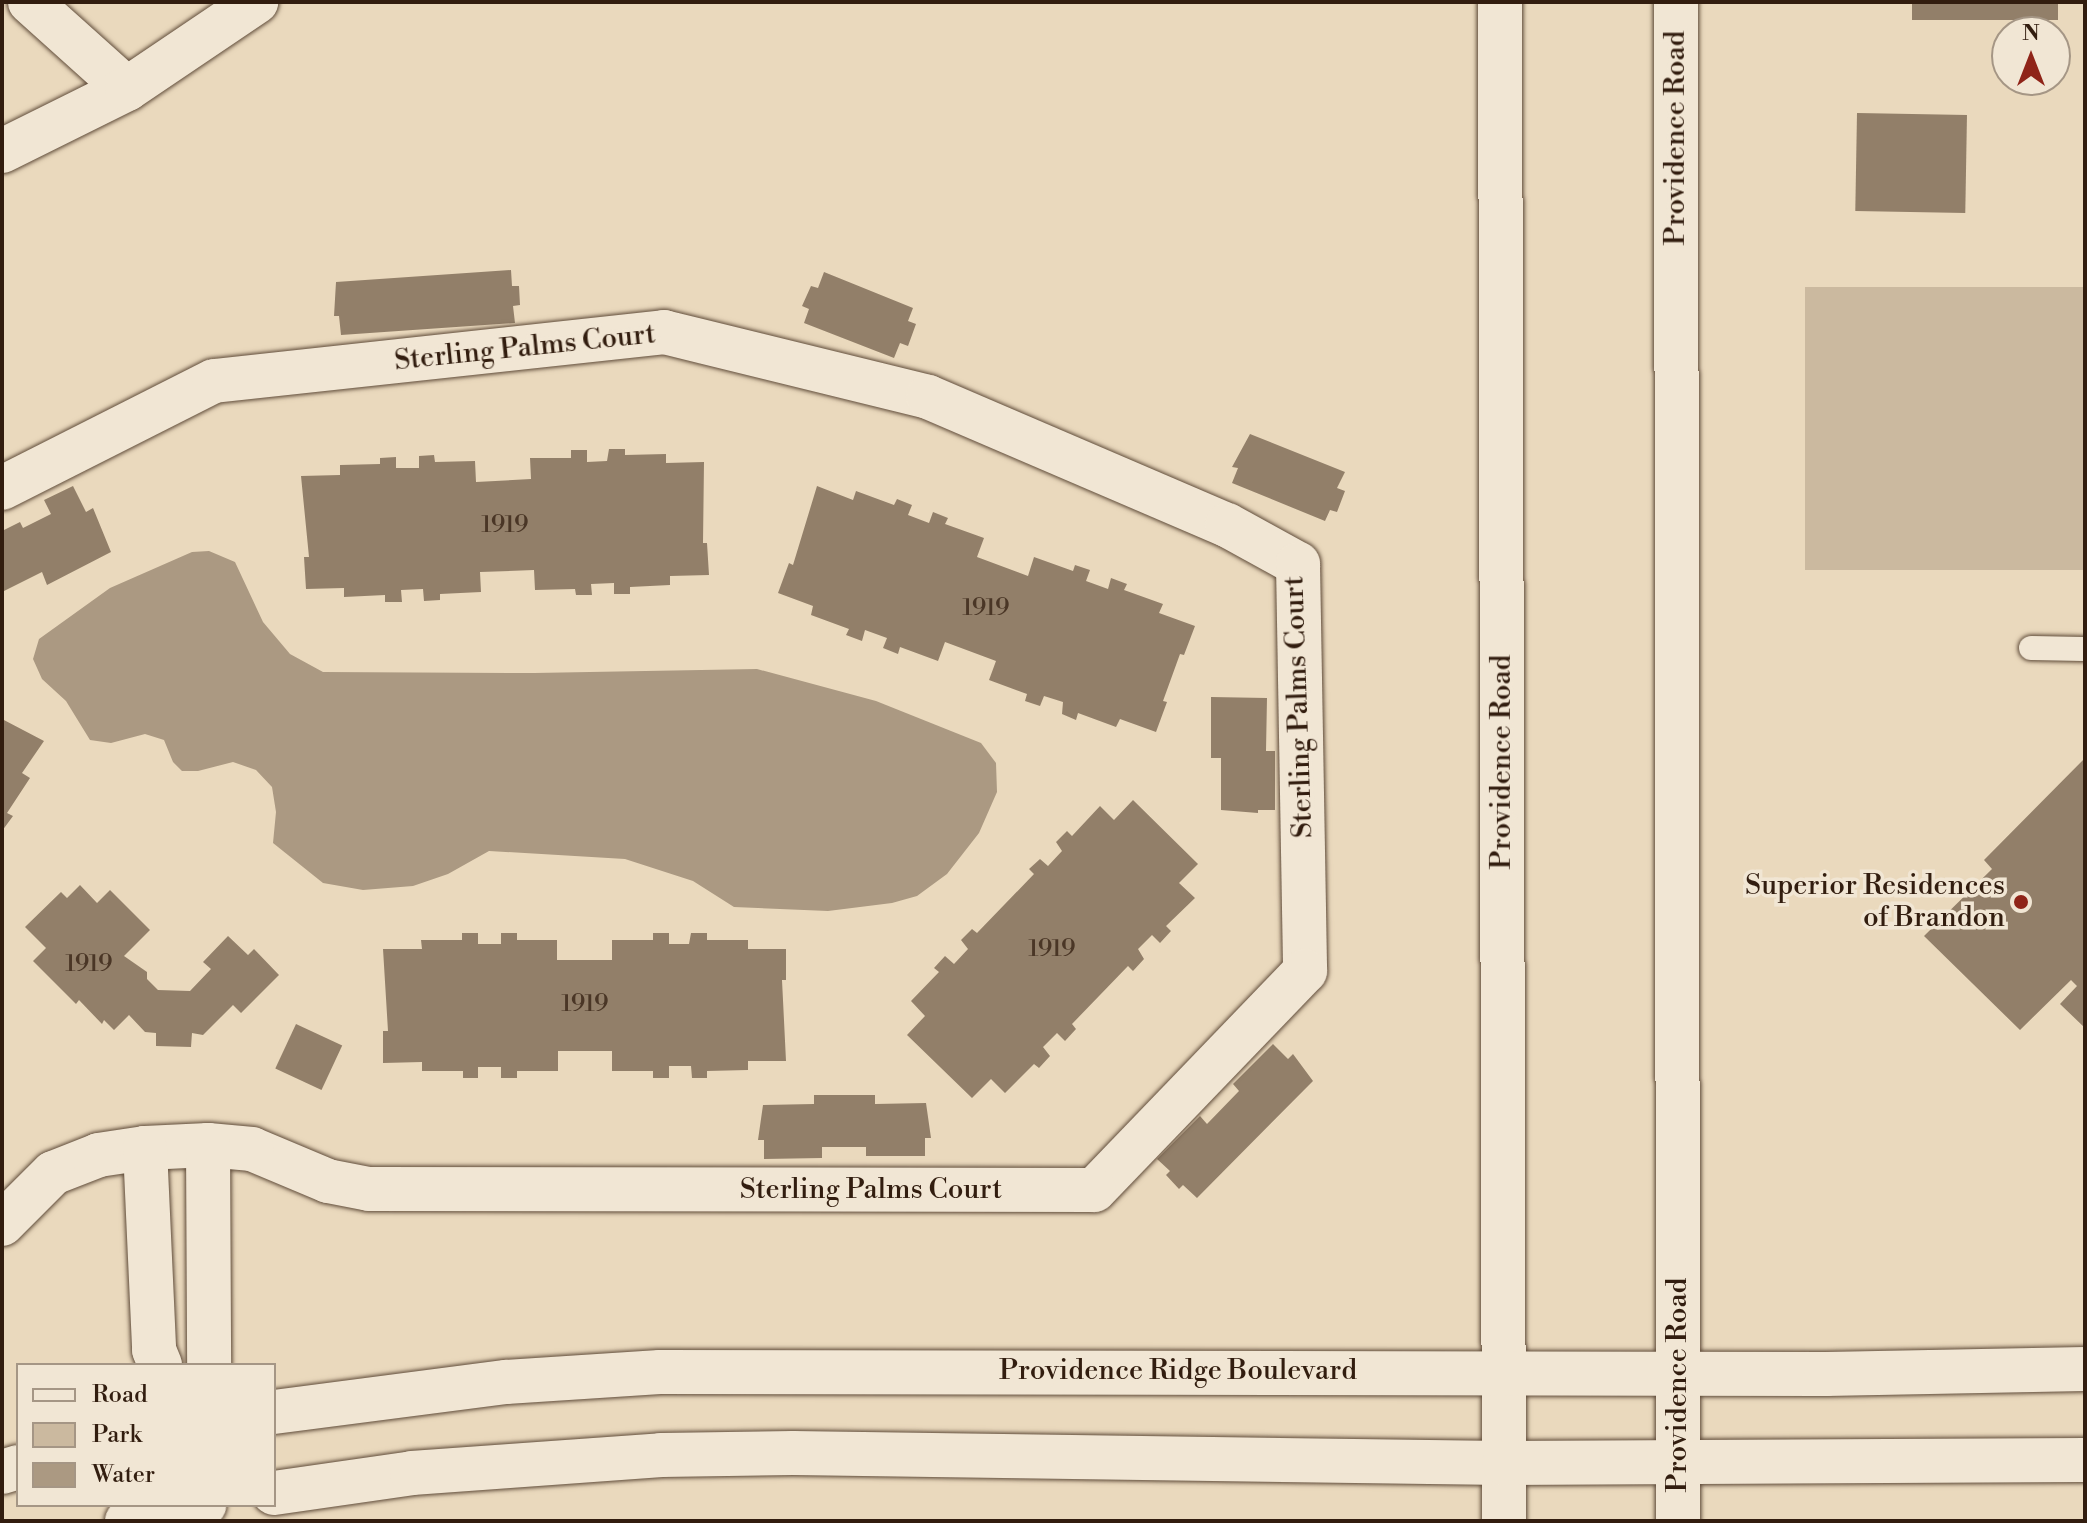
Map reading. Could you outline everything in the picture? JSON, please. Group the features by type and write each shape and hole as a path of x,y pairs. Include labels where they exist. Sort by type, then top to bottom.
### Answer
{"street":[{"path":"30,2 127,89"},
{"path":"2,151 127,89 256,2"},
{"name":"Providence Road","path":"1500,2 1504,1521"},
{"name":"Providence Road","path":"1676,2 1678,1521"},
{"name":"Sterling Palms Court","path":"2,488 214,381 664,332 928,397 1227,525 1298,564 1305,971 1094,1190 369,1189 328,1181 252,1149 208,1145 145,1148 99,1155 53,1173 2,1224"},
{"path":"208,1145 209,1363"},
{"path":"145,1148 154,1350 159,1363"},
{"name":"Providence Ridge Boulevard","path":"276,1412 506,1382 660,1372 1678,1373 2085,1369"},
{"path":"276,1493 412,1473 661,1455 793,1453 1504,1463 2085,1460"},
{"path":"127,1521 194,1507"}],"lane":[{"path":"2031,648 2085,649"}],"green space":[{"path":"1805,287 2085,287 2085,570 1805,570"}],"water":[{"path":"209,551 235,562 263,622 290,654 323,672 534,673 757,669 876,701 981,743 996,763 997,792 979,833 947,874 917,896 892,903 828,911 734,907 693,881 625,859 489,851 448,874 413,886 363,890 323,883 273,843 276,812 272,787 256,770 233,762 198,771 182,771 173,762 164,740 145,734 111,743 90,740 66,701 42,679 33,659 39,639 110,588 192,552"}],"building":[{"path":"1912,2 2058,2 2058,16 1912,20"},
{"path":"1857,113 1967,115 1965,213 1855,211"},
{"path":"511,270 512,286 519,286 520,305 513,306 515,323 341,335 339,316 334,316 336,282"},
{"path":"824,272 913,308 908,321 916,324 908,346 900,343 894,358 804,323 809,309 802,306 811,286 818,288"},
{"path":"1250,434 1345,472 1337,488 1345,491 1337,512 1330,510 1325,521 1232,483 1238,468 1232,467"},
{"path":"609,449 625,449 625,455 666,454 666,463 704,462 703,543 707,543 709,575 670,576 670,585 630,587 630,594 614,594 614,583 591,584 592,595 576,595 575,589 535,590 534,570 480,572 481,592 440,594 440,600 424,601 423,589 401,590 402,602 385,602 385,595 344,597 344,588 306,589 304,557 309,557 301,476 340,475 340,465 380,464 380,458 396,457 396,468 419,468 419,456 434,455 435,462 475,461 476,482 531,479 530,458 571,458 571,450 587,450 587,462 607,461"},
{"path":"73,486 86,512 93,508 111,552 47,585 42,572 2,592 2,531 20,522 23,528 51,514 44,500"},
{"path":"817,486 853,500 856,491 894,505 897,499 912,505 908,515 929,523 933,512 948,518 945,524 984,538 977,557 1028,576 1034,557 1073,571 1075,565 1090,570 1086,581 1108,589 1111,578 1127,584 1124,590 1163,604 1159,613 1195,626 1184,655 1180,654 1163,701 1167,702 1156,732 1120,719 1116,727 1078,713 1076,720 1062,714 1063,702 1044,696 1040,706 1025,701 1027,694 989,680 996,661 945,642 938,661 900,647 898,654 883,648 887,638 865,630 862,641 846,635 849,629 811,615 813,606 778,593 789,563 793,565"},
{"path":"1211,697 1267,698 1266,751 1275,751 1275,810 1258,810 1258,813 1221,810 1221,758 1211,758"},
{"path":"2,719 44,741 22,773 30,778 7,813 13,816 2,831"},
{"name":"Superior Residences of Brandon","path":"2085,758 2085,1028 2060,1004 2077,986 2071,980 2020,1030 1924,936 1992,869 1984,860"},
{"path":"1133,800 1198,864 1179,883 1195,898 1166,926 1171,931 1160,943 1152,935 1138,949 1144,959 1133,971 1128,966 1072,1024 1076,1029 1065,1041 1057,1033 1043,1047 1050,1056 1039,1068 1034,1064 1005,1093 991,1079 972,1098 907,1035 925,1016 911,1001 939,972 934,968 945,956 954,964 968,949 961,940 972,929 977,933 1034,874 1029,869 1040,859 1048,866 1062,851 1056,842 1067,831 1072,836 1100,806 1114,820"},
{"path":"80,885 97,903 110,890 150,930 124,956 147,972 147,979 158,990 190,991 211,969 203,962 228,936 248,955 254,949 279,975 241,1013 233,1005 203,1035 192,1033 191,1047 156,1046 156,1033 145,1032 129,1015 114,1030 104,1020 102,1024 79,1000 76,1004 33,961 46,948 25,927 61,892 67,898"},
{"path":"462,933 478,933 478,944 501,944 501,933 517,933 517,940 557,940 557,960 612,960 612,940 653,940 653,933 669,933 669,944 689,944 691,933 707,933 707,940 748,940 748,949 786,949 786,980 782,980 786,1061 748,1061 748,1070 707,1071 707,1078 692,1078 691,1066 669,1066 669,1078 653,1078 653,1071 612,1071 612,1051 558,1051 558,1071 517,1071 517,1078 501,1078 501,1067 478,1067 478,1078 463,1078 463,1071 422,1071 422,1062 383,1063 383,1031 388,1031 383,949 422,949 421,940 462,940"},
{"path":"296,1024 342,1046 322,1090 275,1068"},
{"path":"1273,1044 1288,1059 1293,1054 1313,1081 1197,1198 1183,1185 1179,1189 1166,1175 1170,1171 1157,1159 1200,1116 1207,1124 1239,1091 1233,1084"},
{"path":"814,1095 875,1095 875,1104 926,1103 931,1138 925,1138 925,1156 866,1156 866,1147 822,1147 822,1158 764,1159 764,1140 758,1140 763,1105 814,1104"}],"place":[{"name":"Superior Residences of Brandon","path":"2021,902"}]}
